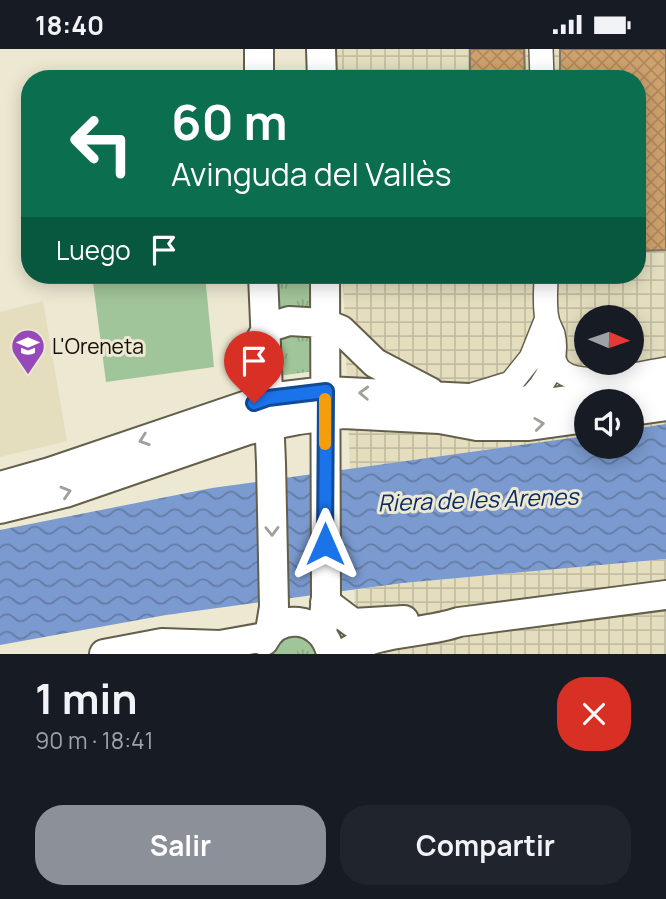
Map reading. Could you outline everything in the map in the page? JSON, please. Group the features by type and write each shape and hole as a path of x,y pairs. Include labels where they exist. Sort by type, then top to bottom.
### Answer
{"main road":[{"path":"259,49 259,70"},
{"path":"321,49 322,70"},
{"path":"326,284 333,327 325,403 326,600 330,645"},
{"path":"263,287 262,338 271,463 267,632"},
{"path":"214,416 236,400 247,386 262,338 289,321 333,327 375,363 447,405 477,426 529,426 574,420"},
{"path":"325,403 374,415 523,397 553,402 666,386"},
{"path":"0,486 50,472 214,416 325,403 447,405"},
{"path":"644,410 666,407"},
{"path":"0,509 65,493 193,449 269,411"},
{"path":"325,464 341,437 374,415"},
{"path":"193,449 237,451 271,463"},
{"path":"330,645 336,630 354,622 408,619 459,622 666,595"},
{"path":"326,600 334,611 354,622"},
{"path":"104,654 162,643 220,645 295,621 306,622 330,645"},
{"path":"330,645 438,629 459,622"}],"street":[{"path":"541,49 542,70"},
{"path":"523,397 548,375 553,357 553,336 547,318 546,284"},
{"path":"447,405 511,383 525,367 537,346 547,318"},
{"path":"553,357 559,370 569,376 590,380"},
{"path":"523,397 590,380 666,369"},
{"path":"0,474 50,472"}],"shaded area":[{"path":"334,49 666,49 666,424 644,427 644,389 574,389 574,438 350,470 343,284 646,284 646,70 335,70"},
{"name":"L'Oreneta","path":"43,301 67,441 0,457 0,312"},
{"path":"666,559 666,654 357,654 354,590 403,583"}],"green space":[{"path":"93,284 206,284 214,367 106,382"},
{"path":"274,284 316,284 316,311 276,311"},
{"path":"305,330 313,338 315,371 278,376 278,338"},
{"path":"303,632 320,654 270,654 276,640"}],"water":[{"name":"Riera de les Arenes","path":"666,424 666,559 403,583 166,615 0,645 0,530 212,488 574,438 574,459 644,459 644,427"}],"building":[{"path":"470,49 524,49 525,70 470,70"},
{"path":"560,49 666,49 666,250 646,251 646,70 560,70"}],"slow traffic":[{"path":"325,399 325,444"}],"place":[{"name":"L'Oreneta","path":"28,376"}],"route":[{"path":"254,403 268,398 326,391 325,544"}]}
